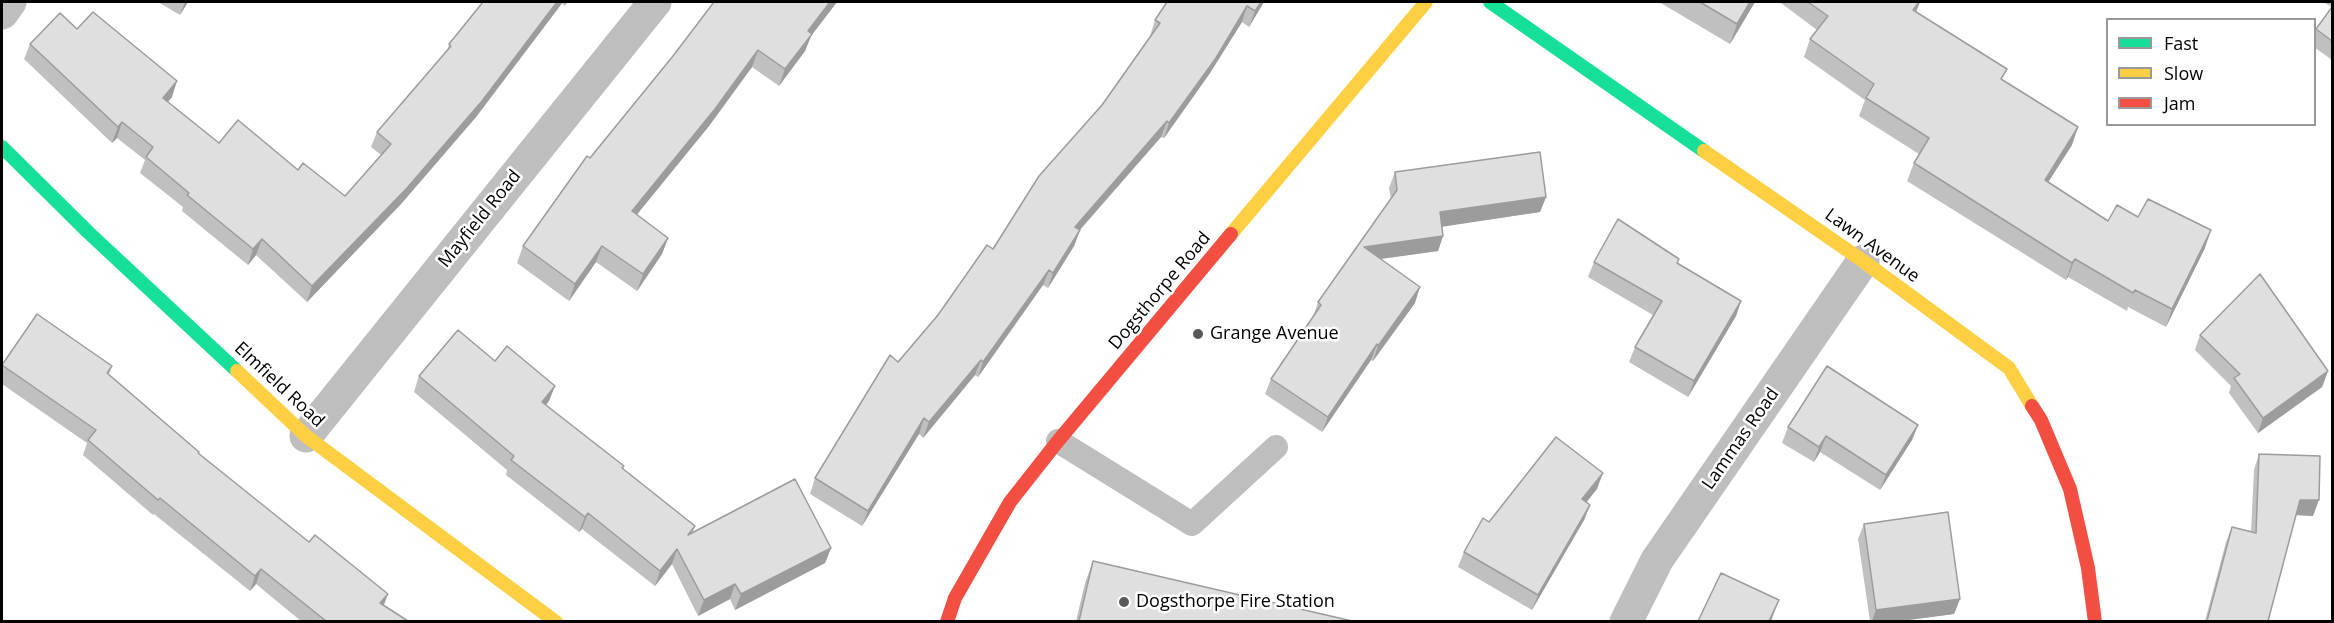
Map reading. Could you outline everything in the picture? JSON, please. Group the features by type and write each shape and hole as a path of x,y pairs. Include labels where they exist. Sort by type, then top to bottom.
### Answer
{"street":[{"path":"2,13 10,2"},
{"name":"Mayfield Road","path":"306,436 655,2"},
{"name":"Dogsthorpe Road","path":"947,621 955,598 1010,502 1058,441 1426,2"},
{"name":"Lawn Avenue","path":"1490,2 1863,261 2009,368 2041,420 2070,489 2088,568 2095,621"},
{"name":"Elmfield Road","path":"2,147 89,233 306,436 556,621"},
{"name":"Lammas Road","path":"1626,621 1657,560 1863,261"}],"lane":[{"path":"1058,441 1192,524 1276,447"}],"building":[{"path":"483,2 557,2 482,101 407,188 312,286 262,239 253,249 187,195 189,193 146,157 153,147 122,122 118,127 30,44 60,13 77,29 93,12 177,81 163,98 219,143 238,120 298,170 303,163 345,196 391,144 377,132 451,46 449,44"},
{"path":"714,2 830,2 808,31 812,34 785,69 758,50 715,109 632,211 668,238 643,274 602,246 575,284 523,246 587,156 590,158"},
{"path":"1167,2 1261,2 1255,11 1247,6 1216,58 1169,123 1167,121 1075,227 1080,230 1053,273 1049,270 983,362 981,360 929,422 924,418 868,511 815,478 890,355 898,362 938,315 987,245 993,249 1039,176 1102,105 1160,23 1155,20"},
{"path":"1700,2 1750,2 1737,24"},
{"path":"1808,2 1919,2 1913,10 2007,69 2001,79 2078,127 2045,180 2108,221 2117,205 2138,217 2148,199 2211,230 2172,309 2135,290 2133,293 2075,259 2072,263 1914,163 1929,138 1866,98 1874,84 1810,39 1828,16"},
{"path":"2332,7 2332,41 2316,29"},
{"path":"1540,152 1546,197 1440,212 1443,236 1364,247 1420,287 1378,346 1377,344 1328,417 1271,379 1321,305 1318,302 1397,190 1395,172"},
{"path":"1618,219 1679,259 1677,263 1741,301 1694,381 1635,347 1662,301 1594,262"},
{"path":"2260,274 2328,371 2263,418 2234,378 2240,374 2200,335"},
{"path":"37,314 112,366 107,373 198,453 309,542 315,535 388,594 380,603 408,621 326,621 261,569 255,576 160,498 158,500 88,440 96,430 2,365"},
{"path":"458,330 495,361 507,346 555,386 542,402 624,466 622,468 695,526 688,535 795,479 831,548 741,594 735,584 704,600 677,549 660,571 588,513 585,517 511,460 514,456 419,376"},
{"path":"1827,366 1918,425 1886,475 1826,436 1819,447 1788,427"},
{"path":"1556,437 1603,473 1582,499 1590,505 1538,595 1464,552 1483,518 1489,522"},
{"path":"2259,454 2320,456 2319,500 2300,500 2268,621 2207,621 2232,527 2256,533"},
{"path":"1948,512 1960,599 1876,610 1864,524"},
{"path":"1093,561 1352,621 1079,621"},
{"path":"1721,573 1779,600 1769,621 1698,621"}],"traffic: fast":[{"path":"1490,2 1704,151"},
{"path":"2,147 89,233 237,371"}],"traffic: slow":[{"path":"1231,234 1426,2"},
{"path":"1704,151 1863,261 2009,368 2032,406"},
{"path":"237,371 306,436 556,622"}],"traffic: jam":[{"path":"947,622 955,598 1010,502 1231,234"},
{"path":"2032,406 2041,420 2070,489 2088,568 2095,622"}],"place":[{"name":"Grange Avenue","path":"1198,334"},
{"name":"Dogsthorpe Fire Station","path":"1124,602"}]}
